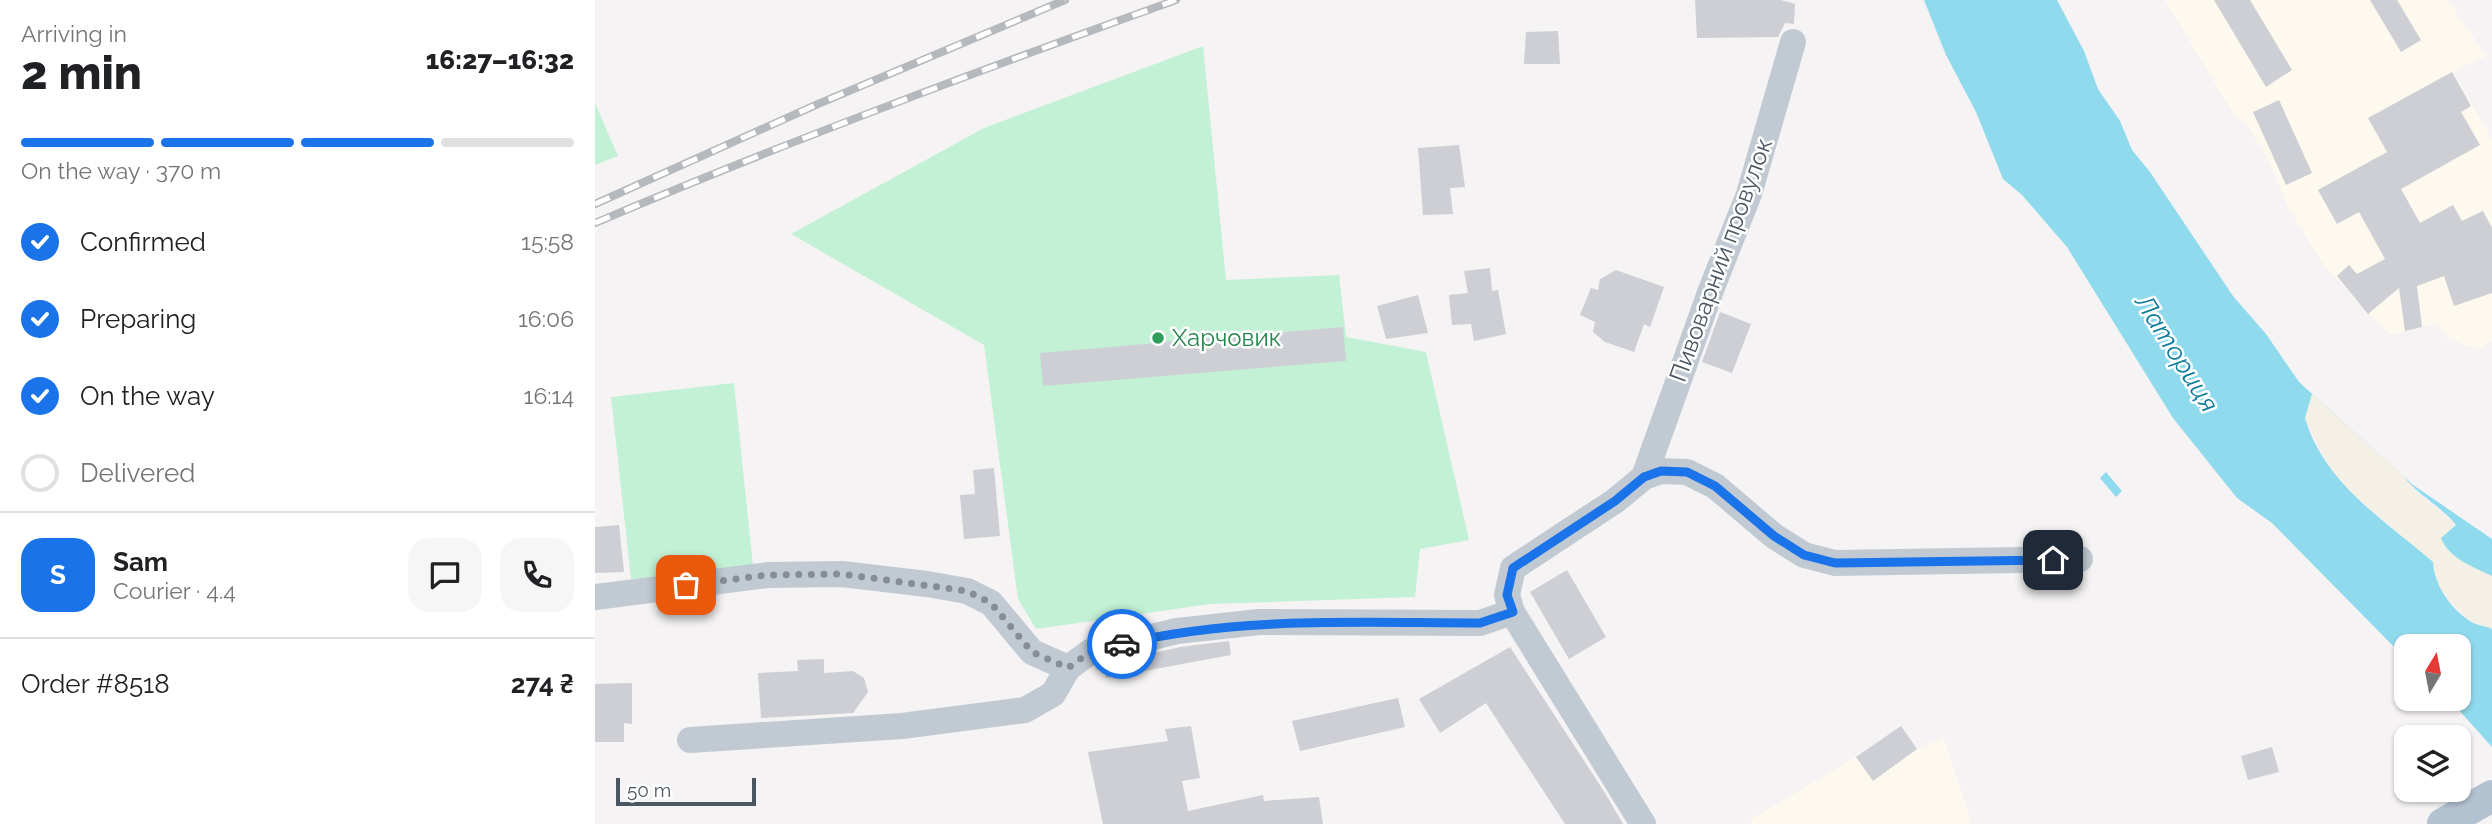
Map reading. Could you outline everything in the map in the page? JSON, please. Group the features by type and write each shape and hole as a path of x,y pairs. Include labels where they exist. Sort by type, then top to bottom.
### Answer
{"main road":[{"path":"2443,824 2492,796"}],"street":[{"name":"Пивоварний провулок","path":"1644,477 1749,194 1794,42"},
{"path":"1643,824 1513,612 1507,595 1513,568 1615,501 1644,477 1661,471 1687,472 1715,486 1774,536 1804,555 1835,563 2080,559"},
{"path":"595,597 768,575 842,574 927,584 967,591 991,603 1032,652 1068,668"},
{"path":"690,740 902,726 1025,710 1053,694 1068,668 1090,652 1177,631 1259,622 1480,623 1513,612"}],"shaded area":[{"path":"2165,0 2448,0 2486,56 2453,72 2492,139 2492,341 2478,350 2446,337 2437,323 2391,335 2368,314 2322,262 2289,209 2270,164 2249,127 2234,115"},
{"path":"1944,738 1972,824 1752,824 1750,820 1856,757 1873,780 1917,749"}],"green space":[{"name":"Харчовик","path":"1203,46 1226,280 1339,275 1346,337 1426,352 1469,540 1420,549 1415,597 1210,604 1036,629 1018,599 984,345 791,234 984,128"},
{"path":"595,103 618,156 595,165"},
{"path":"734,383 753,566 631,579 611,397"}],"sand":[{"path":"2312,394 2404,477 2416,492 2456,525 2441,538 2456,557 2492,576 2492,629 2467,619 2440,588 2420,551 2349,491 2329,467 2305,418"}],"water":[{"name":"Латориця","path":"1924,0 2057,0 2084,51 2098,89 2120,121 2132,150 2150,172 2233,296 2266,334 2299,382 2413,485 2492,539 2492,576 2463,562 2450,552 2441,538 2456,525 2312,394 2305,418 2326,462 2358,499 2433,562 2439,586 2454,608 2470,621 2492,629 2492,747 2460,711 2471,711 2471,634 2394,634 2394,647 2272,523 2237,498 2173,418 2067,247 2022,195 2003,179 1976,112 1946,55"},
{"path":"2106,472 2122,491 2116,497 2100,478"}],"building":[{"path":"1695,0 1781,0 1795,4 1794,24 1785,23 1778,37 1697,38"},
{"path":"2214,0 2250,0 2292,70 2266,87"},
{"path":"2370,0 2397,0 2421,40 2401,52"},
{"path":"1558,31 1560,64 1524,64 1526,32"},
{"path":"2452,72 2471,106 2461,112 2480,145 2401,189 2420,223 2453,205 2462,221 2483,211 2492,228 2492,293 2454,306 2444,276 2417,286 2422,327 2405,331 2399,288 2368,314 2337,276 2349,265 2357,274 2385,259 2359,212 2337,224 2318,190 2387,152 2368,118"},
{"path":"2279,100 2312,173 2286,185 2253,112"},
{"path":"1459,145 1465,187 1450,188 1453,214 1423,215 1418,148"},
{"path":"1490,268 1492,291 1498,290 1506,334 1474,341 1471,324 1452,325 1449,295 1468,293 1464,271"},
{"path":"1616,270 1664,287 1650,327 1644,324 1634,352 1605,342 1593,332 1595,322 1580,315 1591,288 1598,290 1600,279"},
{"path":"1418,295 1428,333 1386,339 1377,306"},
{"path":"1720,312 1751,324 1732,373 1702,362"},
{"path":"1343,327 1346,361 1043,386 1040,353"},
{"path":"994,468 1000,536 964,539 960,495 975,494 973,470"},
{"path":"619,525 624,572 595,573 595,527"},
{"path":"1567,570 1606,637 1569,659 1530,592"},
{"path":"1229,641 1231,655 1106,678 1103,665 1180,647"},
{"path":"1510,647 1623,824 1565,824 1486,703 1440,733 1419,699"},
{"path":"824,659 824,673 853,671 864,678 868,692 853,713 761,718 758,673 798,671 797,660"},
{"path":"632,683 632,724 624,723 624,742 595,742 595,684"},
{"path":"1398,698 1405,727 1300,751 1292,721"},
{"path":"1191,726 1200,778 1182,781 1188,811 1263,795 1264,801 1319,797 1323,824 1103,824 1088,752 1168,741 1165,729"},
{"path":"1901,726 1917,749 1873,781 1856,757"},
{"path":"2272,747 2279,772 2248,780 2241,756"}],"railway":[{"path":"595,204 818,104 1065,0"},
{"path":"595,223 884,107 1176,0"}],"way so far":[{"path":"686,585 768,575 842,574 927,584 967,591 991,603 1032,652 1068,668 1090,652 1122,644"}],"place":[{"name":"Харчовик","path":"1158,338"}],"route":[{"path":"1122,644 1177,631 1259,622 1480,623 1513,612 1507,595 1513,568 1615,501 1644,477 1661,471 1687,472 1715,486 1774,536 1804,555 1835,563 2053,560"}]}
